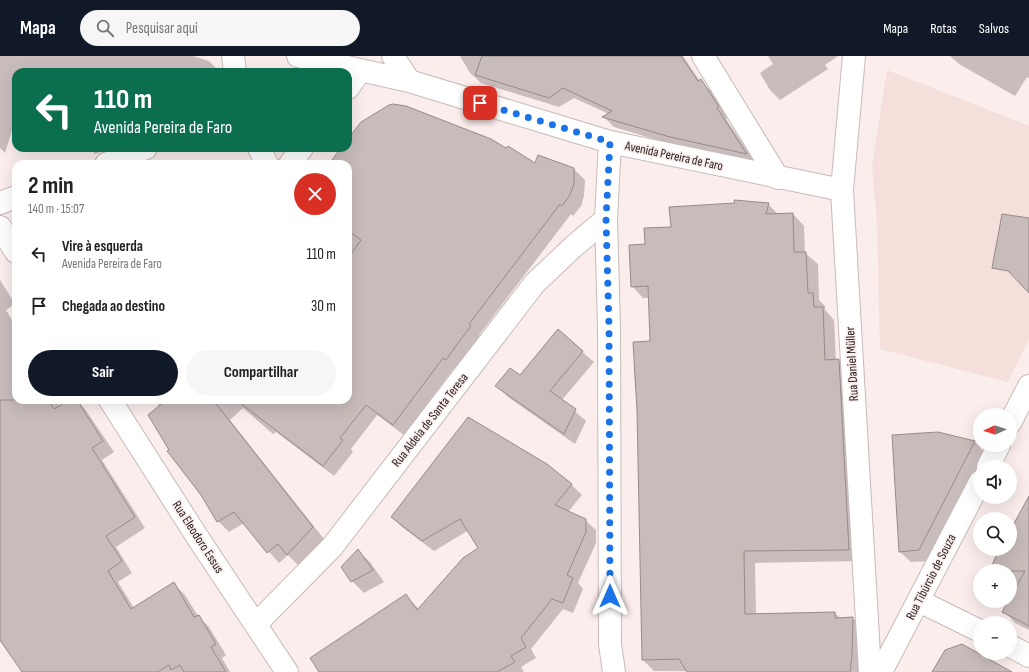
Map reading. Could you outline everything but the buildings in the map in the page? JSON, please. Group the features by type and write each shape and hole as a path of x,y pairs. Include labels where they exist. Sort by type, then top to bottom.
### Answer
{"street":[{"path":"233,56 234,68"},
{"name":"Avenida Pereira de Faro","path":"298,56 338,68"},
{"path":"393,56 409,81"},
{"path":"703,56 778,178"},
{"name":"Rua Daniel Müller","path":"854,56 842,190 870,672"},
{"name":"Avenida Pereira de Faro","path":"355,73 409,81 610,142 778,178 842,190"},
{"path":"610,142 606,219 609,327 610,644 614,672"},
{"path":"116,160 136,152"},
{"path":"0,203 12,198"},
{"name":"Rua Aldeia de Santa Teresa","path":"256,624 332,547 535,283 572,247 606,219"},
{"path":"0,227 12,246"},
{"path":"1017,409 1029,386"},
{"name":"Rua Eleodoro Essus","path":"113,404 192,529 288,672"},
{"name":"Rua Tibúrcio de Souza","path":"881,672 973,496"},
{"path":"919,601 973,628"},
{"path":"1017,650 1029,656"}],"shaded area":[{"path":"887,70 1029,126 1029,339 1008,382 880,349 877,222 872,166"}],"route":[{"path":"480,103 610,142 606,219 609,327 610,596"}]}
